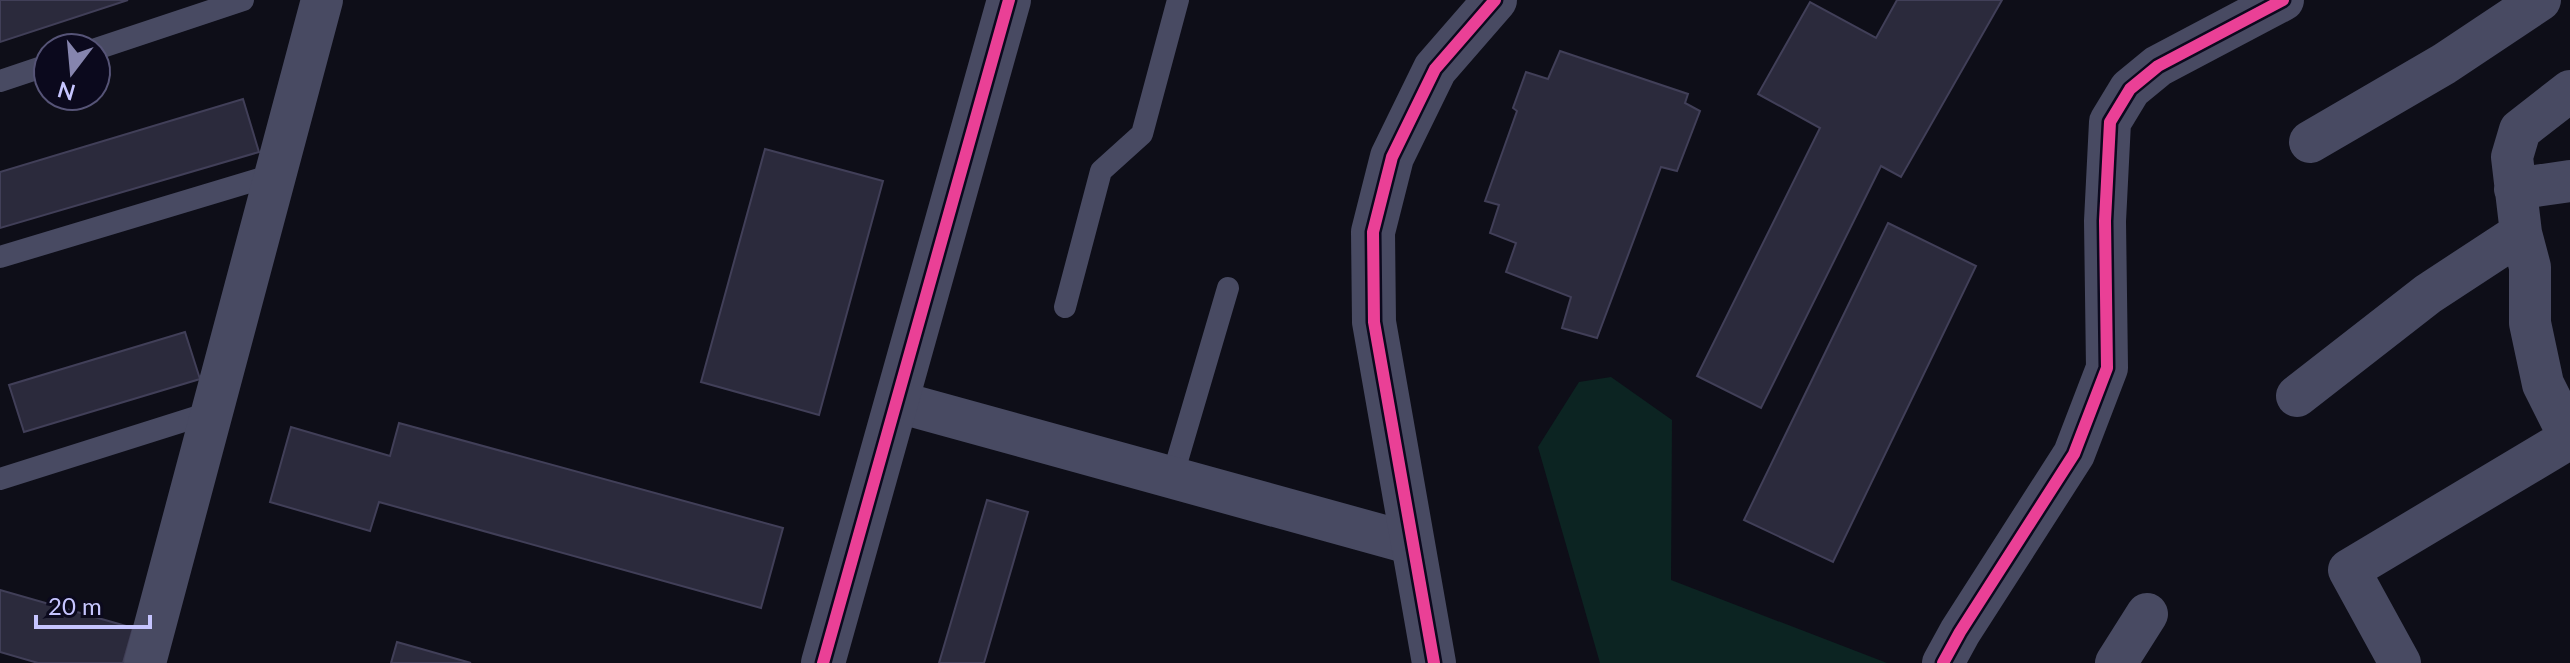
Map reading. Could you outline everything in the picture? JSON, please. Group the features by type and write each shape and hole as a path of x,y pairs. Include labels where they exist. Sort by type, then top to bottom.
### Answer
{"street":[{"path":"145,663 322,0"},
{"path":"823,663 1009,0"},
{"path":"1434,663 1374,322 1373,232 1392,157 1435,69 1495,0"},
{"path":"1943,663 2074,454 2107,368 2105,221 2110,122 2130,89 2158,66 2283,0"},
{"path":"2310,142 2444,64 2540,0"},
{"path":"2400,663 2349,570 2570,438 2543,384 2530,323 2530,267 2521,233 2512,157 2520,130 2570,91"},
{"path":"2515,189 2570,181"},
{"path":"2297,396 2428,294 2521,233"},
{"path":"898,402 1413,544"},
{"path":"2116,663 2147,614"}],"lane":[{"path":"112,44 243,0"},
{"path":"1065,307 1101,171 1142,134 1178,0"},
{"path":"0,81 32,70"},
{"path":"0,257 276,174"},
{"path":"1172,478 1228,288"},
{"path":"0,479 212,412"}],"green space":[{"path":"1611,377 1672,420 1671,580 1887,663 1600,663 1538,447 1579,382"}],"building":[{"path":"0,0 128,0 0,42"},
{"path":"1897,0 2002,0 1901,177 1881,166 1761,408 1697,376 1820,128 1758,94 1810,2 1876,38"},
{"path":"1560,51 1688,94 1685,103 1700,111 1677,171 1661,167 1597,338 1562,328 1571,297 1506,272 1516,243 1490,233 1499,205 1485,201 1517,111 1513,108 1526,72 1548,79"},
{"path":"243,99 259,152 0,228 0,172"},
{"path":"765,149 883,181 819,415 701,382"},
{"path":"1888,223 1976,266 1833,562 1744,520"},
{"path":"185,332 200,379 24,432 9,385"},
{"path":"399,423 783,528 761,608 379,502 370,531 270,502 291,427 390,456"},
{"path":"987,500 1028,512 984,663 939,663"},
{"path":"0,590 133,628 123,663 38,663 0,652"},
{"path":"397,642 471,663 391,663"}],"cycle path":[{"path":"823,663 1009,0"},
{"path":"1434,663 1374,322 1373,232 1392,157 1435,69 1495,0"},
{"path":"1943,663 2074,454 2107,368 2105,221 2110,122 2130,89 2158,66 2283,0"}]}
